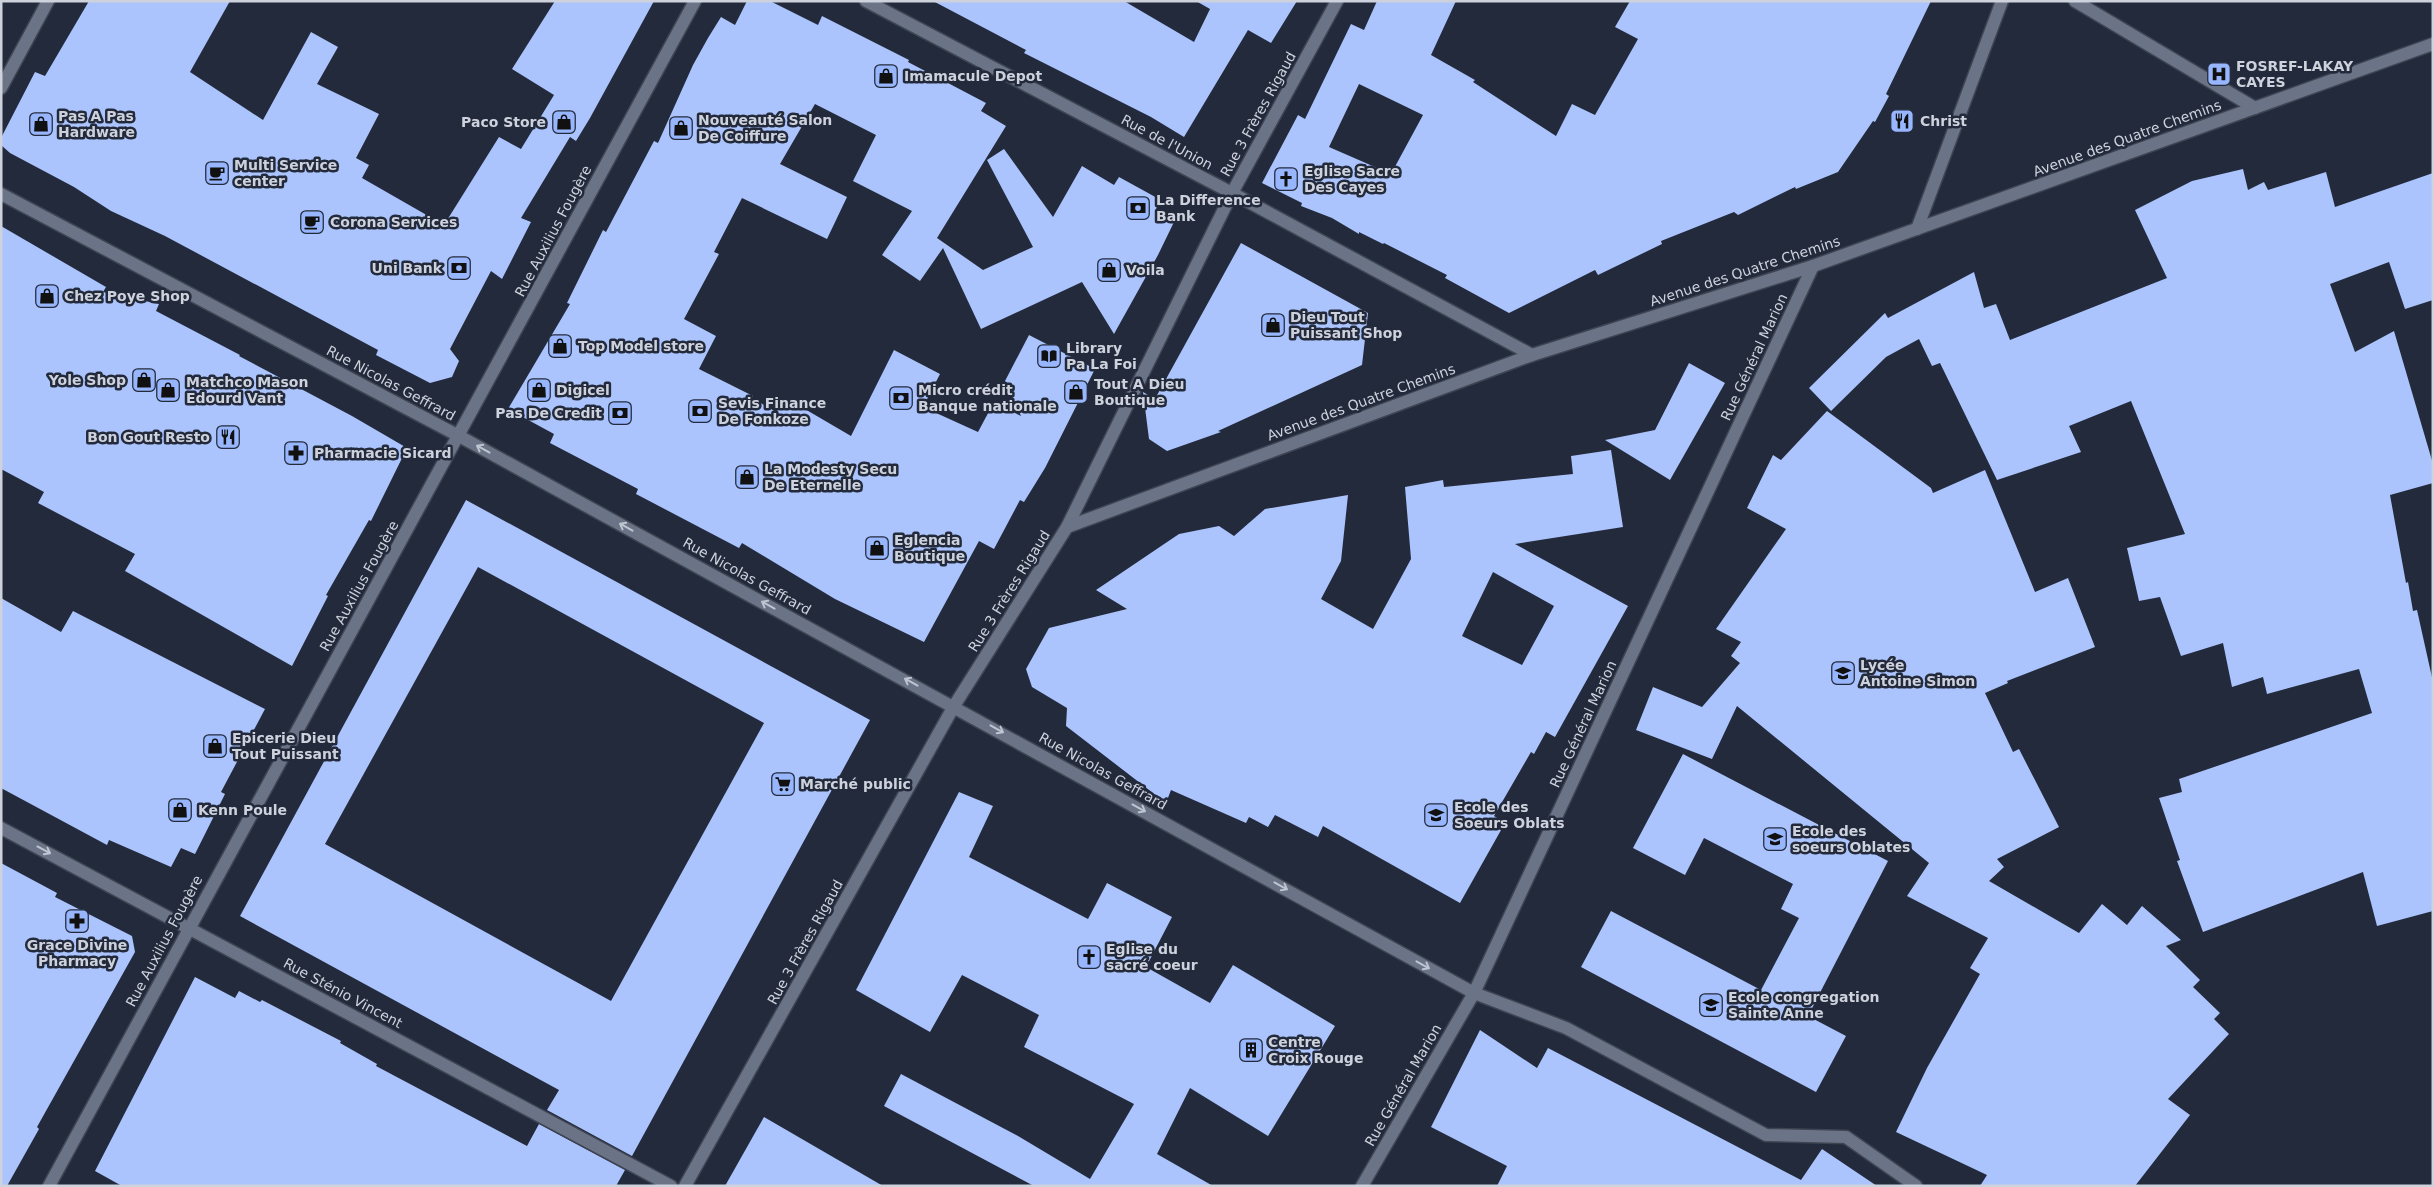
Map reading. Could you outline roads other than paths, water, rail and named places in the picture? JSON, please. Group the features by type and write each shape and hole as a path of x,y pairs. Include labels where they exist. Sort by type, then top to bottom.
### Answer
{"street":[{"path":"1,88 48,1"},
{"name":"Rue Auxilius Fougère","path":"49,1186 189,926 459,436 695,1"},
{"name":"Rue de l'Union","path":"866,1 1232,192 1532,355"},
{"name":"Rue 3 Frères Rigaud","path":"685,1186 954,706 1067,527 1232,192 1337,1"},
{"path":"1916,229 2002,1"},
{"path":"2075,1 2255,108"},
{"name":"Avenue des Quatre Chemins","path":"1067,527 1532,355 1813,266 2433,44"},
{"name":"Rue Nicolas Geffrard","path":"1,194 459,436 1474,993 1566,1028 1766,1135 1846,1137 1916,1186"},
{"name":"Rue Général Marion","path":"1362,1186 1474,993 1813,266"},
{"name":"Rue Sténio Vincent","path":"1,828 189,926 671,1186"}],"place":[{"name":"FOSREF-LAKAY CAYES","path":"2219,74"},
{"name":"Imamacule Depot","path":"886,76"},
{"name":"Christ","path":"1902,121"},
{"name":"Paco Store","path":"564,122"},
{"name":"Pas A Pas Hardware","path":"41,124"},
{"name":"Nouveauté Salon De Coiffure","path":"681,128"},
{"name":"Multi Service center","path":"217,173"},
{"name":"Eglise Sacre Des Cayes","path":"1286,179"},
{"name":"La Difference Bank","path":"1138,208"},
{"name":"Corona Services","path":"312,222"},
{"name":"Uni Bank","path":"459,268"},
{"name":"Voila","path":"1109,270"},
{"name":"Chez Poye Shop","path":"47,296"},
{"name":"Dieu Tout Puissant Shop","path":"1273,325"},
{"name":"Top Model store","path":"560,346"},
{"name":"Library Pa La Foi","path":"1049,356"},
{"name":"Yole Shop","path":"144,380"},
{"name":"Matchco Mason Edourd Vant","path":"168,390"},
{"name":"Digicel","path":"539,390"},
{"name":"Tout A Dieu Boutique","path":"1076,392"},
{"name":"Micro crédit Banque nationale","path":"901,398"},
{"name":"Sevis Finance De Fonkoze","path":"700,411"},
{"name":"Pas De Credit","path":"620,413"},
{"name":"Bon Gout Resto","path":"228,437"},
{"name":"Pharmacie Sicard","path":"296,453"},
{"name":"La Modesty Secu De Eternelle","path":"747,477"},
{"name":"Eglencia Boutique","path":"877,548"},
{"name":"Lycée Antoine Simon","path":"1843,673"},
{"name":"Epicerie Dieu Tout Puissant","path":"215,746"},
{"name":"Marché public","path":"783,784"},
{"name":"Kenn Poule","path":"180,810"},
{"name":"Ecole des Soeurs Oblats","path":"1436,815"},
{"name":"Ecole des soeurs Oblates","path":"1775,839"},
{"name":"Grace Divine Pharmacy","path":"77,921"},
{"name":"Eglise du sacré coeur","path":"1089,957"},
{"name":"Ecole congregation Sainte Anne","path":"1711,1005"},
{"name":"Centre Croix Rouge","path":"1251,1050"}]}
